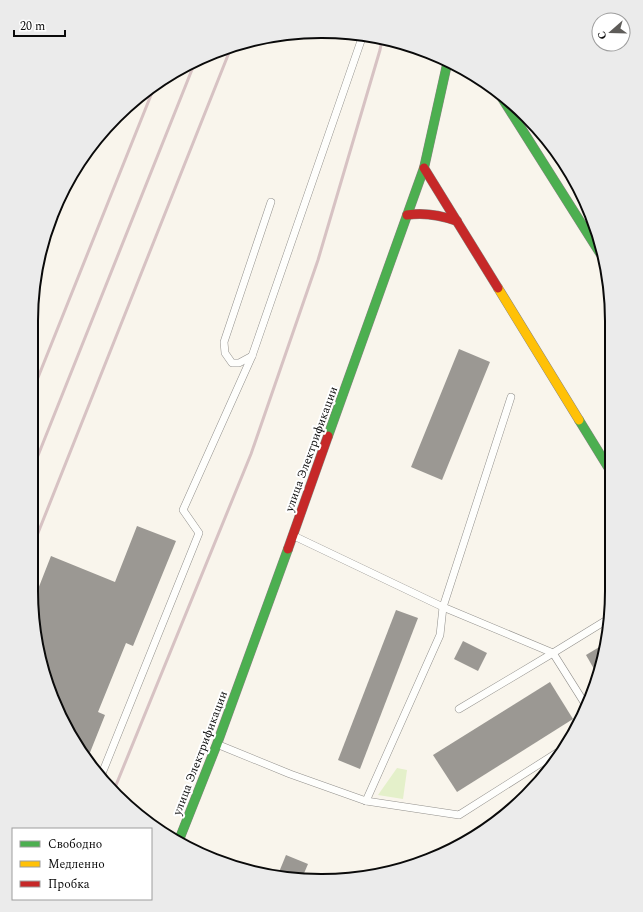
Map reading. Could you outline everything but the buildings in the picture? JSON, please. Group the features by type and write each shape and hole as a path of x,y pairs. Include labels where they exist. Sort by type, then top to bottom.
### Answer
{"main road":[{"name":"улица Электрификации","path":"180,836 217,744 424,168 446,67"},
{"path":"509,109 593,242"},
{"path":"424,168 605,462"},
{"path":"407,215 416,213 430,213 457,221"}],"lane":[{"path":"104,772 199,533 183,510 252,356 361,40"},
{"path":"252,356 239,363 232,363 225,353 224,342 271,202"},
{"path":"366,801 440,635 443,607 511,397"},
{"path":"293,535 443,607 553,653 583,700"},
{"path":"459,709 603,622"},
{"path":"217,744 290,774 366,801 459,815 549,759"}],"green space":[{"path":"397,768 407,770 403,799 378,795"}],"railway":[{"path":"116,785 251,454 318,260 381,44"},
{"path":"38,533 229,54"},
{"path":"38,455 192,69"},
{"path":"38,378 151,96"}],"traffic: fast":[{"path":"328,436 424,168 446,67"},
{"path":"509,109 594,243"},
{"path":"579,420 605,462"},
{"path":"180,836 217,744 288,549"}],"traffic: slow":[{"path":"498,288 579,420"}],"traffic: jam":[{"path":"424,168 498,288"},
{"path":"407,215 432,215 457,221"},
{"path":"288,549 328,436"}]}
